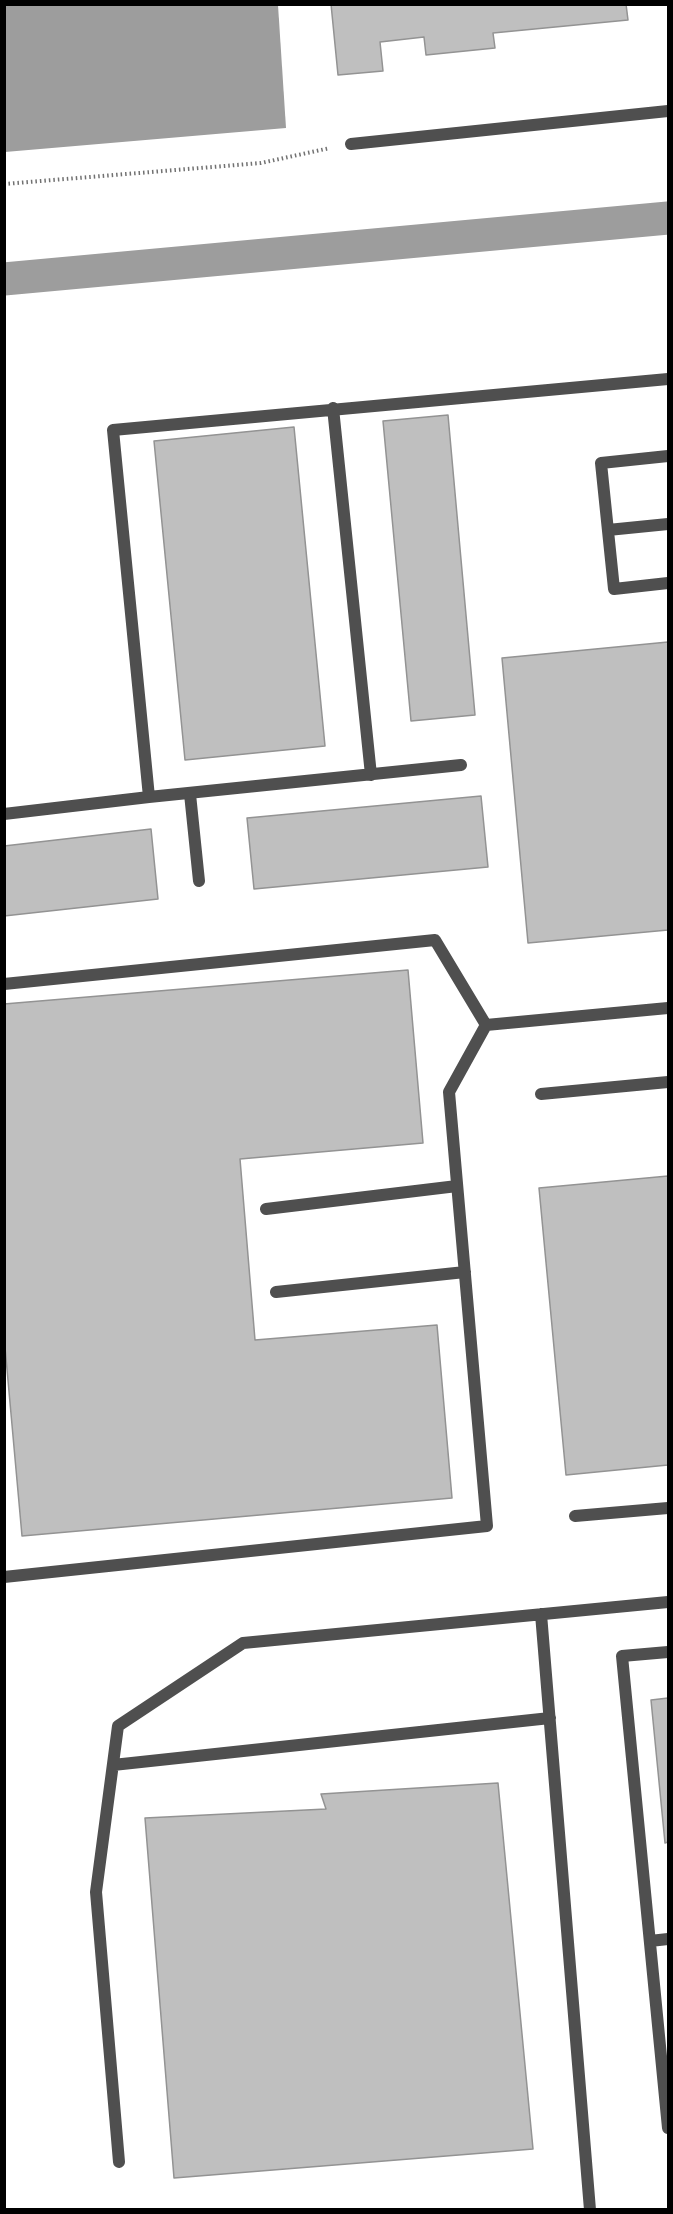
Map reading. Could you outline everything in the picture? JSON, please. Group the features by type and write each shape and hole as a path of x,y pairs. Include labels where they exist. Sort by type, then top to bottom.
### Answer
{"lane":[{"path":"351,144 669,111"},
{"path":"149,797 113,430 333,408 669,379"},
{"path":"333,408 371,775"},
{"path":"669,456 601,462 614,589 669,583"},
{"path":"608,530 669,524"},
{"path":"4,814 461,765"},
{"path":"190,794 199,881"},
{"path":"4,984 435,940 486,1025"},
{"path":"486,1025 669,1008"},
{"path":"4,1577 487,1526 449,1092 486,1025"},
{"path":"541,1094 669,1082"},
{"path":"266,1209 458,1186"},
{"path":"276,1292 465,1272"},
{"path":"575,1516 669,1508"},
{"path":"119,2162 96,1892 118,1726 243,1642 669,1602"},
{"path":"541,1614 590,2210"},
{"path":"669,1652 622,1656 669,2128"},
{"path":"113,1765 550,1718"},
{"path":"650,1941 669,1939"}],"path":[{"path":"4,184 261,163 351,144"}],"shaded area":[{"path":"5,4 278,5 286,128 5,152"}],"building":[{"path":"331,4 626,4 628,20 493,33 495,48 426,55 424,37 380,42 383,71 338,75"},
{"path":"448,415 475,715 411,721 383,421"},
{"path":"294,427 325,746 185,760 154,441"},
{"path":"668,642 668,930 528,943 502,658"},
{"path":"481,796 488,867 254,889 247,818"},
{"path":"151,829 158,899 4,916 4,846"},
{"path":"408,970 423,1143 240,1159 255,1340 437,1325 452,1498 22,1536 4,1336 4,1004"},
{"path":"668,1176 668,1465 566,1475 539,1188"},
{"path":"668,1698 668,1842 665,1843 651,1700"},
{"path":"498,1783 533,2149 174,2178 145,1818 326,1809 321,1794"}],"waterway":[{"path":"4,279 668,218"}]}
